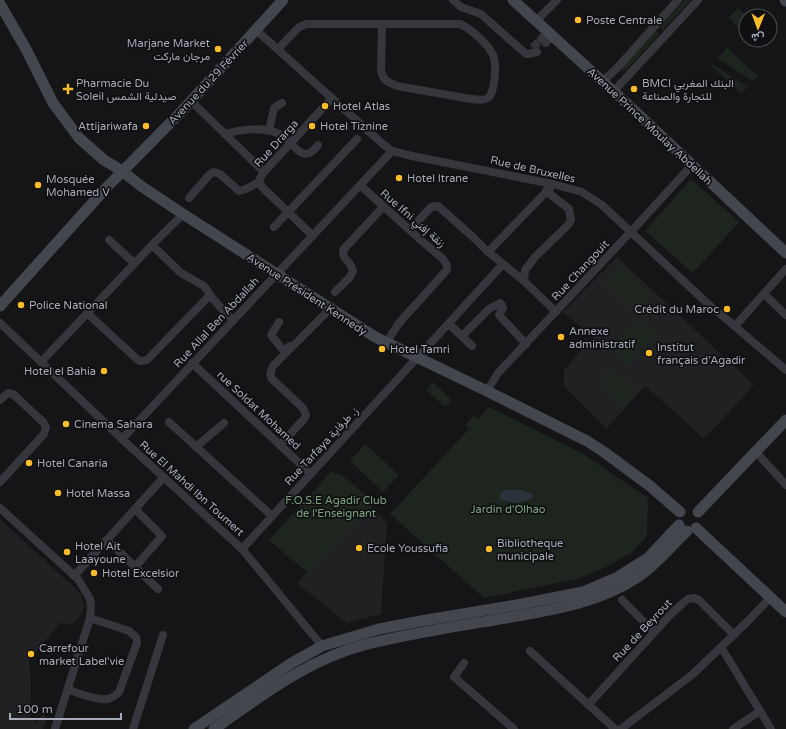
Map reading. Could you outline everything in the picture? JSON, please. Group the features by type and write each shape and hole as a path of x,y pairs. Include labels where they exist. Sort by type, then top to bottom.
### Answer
{"street":[{"name":"Avenue du 29 Février","path":"119,175 191,101 283,0"},
{"path":"453,0 461,7 480,14 526,54 534,51"},
{"name":"Avenue Prince Moulay Abdellah","path":"513,0 536,22 547,38 602,82 786,253"},
{"path":"536,22 556,0"},
{"path":"602,82 678,0"},
{"path":"613,92 698,0"},
{"name":"Avenue Président Kennedy","path":"0,4 26,49 53,103 79,138 119,175 141,186 375,337 586,441 604,452 645,482 680,512"},
{"path":"278,49 299,27 306,24 448,23 460,24 464,25 483,41 494,56 494,86 490,96 486,99 471,99 397,86 385,81 381,71 382,24"},
{"name":"Rue de Bruxelles","path":"256,30 392,151 553,184 582,192 591,197 602,205 702,299 784,366"},
{"name":"Rue Drarga","path":"312,236 261,186 259,182 264,172 332,98"},
{"path":"191,101 264,172"},
{"path":"269,131 274,108 282,103"},
{"path":"225,134 240,130 269,131 277,133 291,142 299,151 306,154 310,153 318,145"},
{"path":"274,227 357,139"},
{"name":"Rue Allal Ben Abdallah","path":"122,439 392,151"},
{"name":"Rue Changouit","path":"487,391 498,373 692,165"},
{"path":"189,198 212,172 220,174 239,191 259,182"},
{"path":"0,306 119,175"},
{"path":"488,252 553,184"},
{"name":"Rue Ifni زنقة إفني","path":"360,185 448,265 447,269 399,323 386,343"},
{"path":"524,281 526,270 530,264 568,225 571,220 569,209 546,191"},
{"path":"410,230 431,207 438,206 488,252 524,281 556,312"},
{"path":"335,292 353,273 350,264 344,256 343,250 383,207"},
{"path":"41,362 134,263 183,214"},
{"path":"109,240 134,263"},
{"path":"152,245 181,273 204,286 233,321"},
{"name":"Rue Tarfaya ز. طرفاية","path":"242,549 503,264"},
{"path":"735,326 786,269"},
{"path":"764,294 786,315"},
{"path":"87,313 141,362 148,360 210,295"},
{"path":"462,336 489,309 500,303 503,308 499,315 526,344"},
{"path":"279,322 271,335 284,351 329,307"},
{"path":"280,445 304,419 305,412 303,408 270,377 271,370 273,366 329,307"},
{"name":"Rue El Mahdi Ibn Toumert","path":"0,324 242,549 322,646"},
{"path":"449,324 472,346"},
{"name":"rue Soldat Mohamed","path":"192,363 311,474"},
{"path":"0,400 8,393 13,394 43,422 46,428 41,438 0,482"},
{"path":"698,512 786,420"},
{"path":"169,422 272,516"},
{"path":"196,447 224,423"},
{"path":"756,452 786,485"},
{"path":"74,576 164,477"},
{"path":"0,508 74,576 90,599 90,618 68,689 58,728"},
{"path":"194,729 290,664 322,646 378,629 583,592 618,577 648,558 687,528 700,523 698,512 690,508 685,508 678,516 687,528 771,597 786,612"},
{"path":"135,509 162,536 135,567"},
{"path":"214,729 296,673 333,655 363,645 409,635 586,602 639,576 664,554 687,528"},
{"path":"107,540 158,589"},
{"path":"621,729 693,674 771,597"},
{"name":"Rue de Beyrout","path":"589,704 654,632 688,599 694,598 703,603 733,634"},
{"path":"622,600 654,632"},
{"path":"68,689 74,692 106,700 111,699 119,692 133,655 137,639 134,634 90,618"},
{"path":"133,729 163,635"},
{"path":"720,647 771,729"},
{"path":"530,651 615,729"},
{"path":"464,663 454,677 514,729"},
{"path":"733,729 760,711"}],"shaded area":[{"name":"Institut français d’Agadir","path":"617,257 754,385 704,439 645,386 606,429 564,386 564,370 593,337 563,312"},
{"path":"507,490 522,490 532,494 533,496 522,502 500,499 499,496 502,492"},
{"name":"Ecole Youssufia","path":"371,507 387,523 381,614 347,623 297,583"},
{"path":"0,519 81,594 84,607 80,617 72,624 60,623 29,660 31,684 30,717 36,722 43,714 47,718 43,729 0,729"}],"green space":[{"path":"685,0 691,0 663,30 660,27"},
{"path":"738,8 738,27 728,18"},
{"path":"656,31 659,34 624,72 621,69"},
{"path":"727,48 758,76 753,81 717,58"},
{"path":"712,64 748,87 741,93 710,65"},
{"path":"691,179 739,222 693,273 645,231"},
{"path":"622,265 653,296 636,312 605,281"},
{"path":"640,317 658,334 627,365 609,348"},
{"path":"611,368 637,392 623,408 597,384"},
{"path":"433,382 452,400 445,407 426,390"},
{"name":"Jardin d'Olhao","path":"489,407 583,454 648,498 647,536 631,553 608,566 581,578 484,598 390,514 469,429 465,425 474,415 478,419"},
{"path":"365,444 399,475 383,492 350,461"},
{"name":"F.O.S.E Agadir Club de l'Enseignant","path":"331,472 340,474 372,500 371,507 308,573 269,540"}],"tunnel":[{"path":"533,48 541,39"}],"place":[{"name":"Poste Centrale","path":"578,20"},
{"name":"Marjane Market مرجان ماركت","path":"218,49"},
{"name":"Pharmacie Du Soleil صيدلية الشمس","path":"68,89"},
{"name":"BMCI البنك المغربي للتجارة والصناعة","path":"634,89"},
{"name":"Hotel Atlas","path":"325,106"},
{"name":"Attijariwafa","path":"146,126"},
{"name":"Hotel Tiznine","path":"312,126"},
{"name":"Hotel Itrane","path":"399,178"},
{"name":"Mosquée Mohamed V","path":"38,185"},
{"name":"Police National","path":"21,305"},
{"name":"Crédit du Maroc","path":"727,309"},
{"name":"Annexe administratif","path":"561,337"},
{"name":"Hotel Tamri","path":"382,349"},
{"name":"Institut français d’Agadir","path":"649,353"},
{"name":"Hotel el Bahia","path":"104,371"},
{"name":"Cinema Sahara","path":"66,424"},
{"name":"Hotel Canaria","path":"29,463"},
{"name":"Hotel Massa","path":"58,493"},
{"name":"Ecole Youssufia","path":"359,548"},
{"name":"Bibliotheque municipale","path":"489,549"},
{"name":"Hotel Ait Laayoune","path":"67,552"},
{"name":"Hotel Excelsior","path":"94,573"},
{"name":"Carrefour market Label'vie","path":"31,654"}]}
